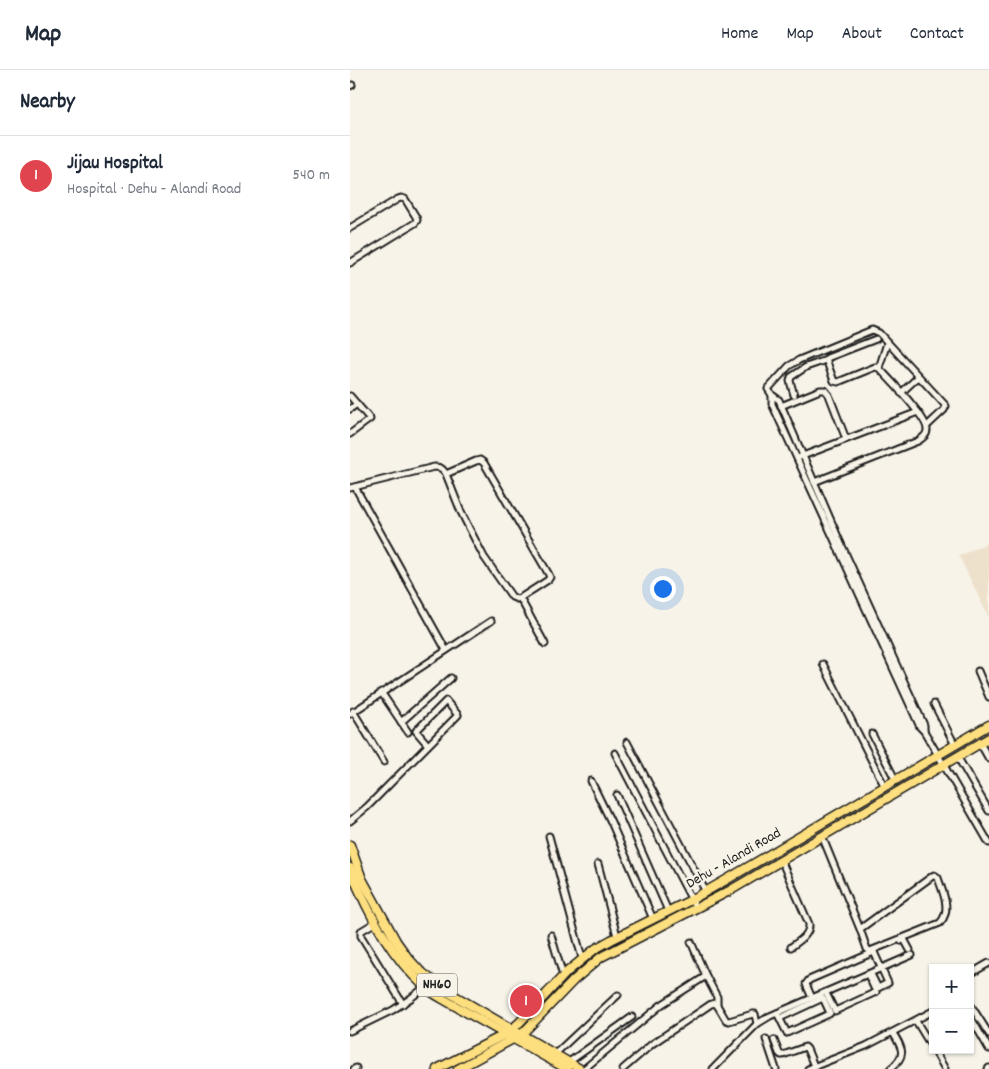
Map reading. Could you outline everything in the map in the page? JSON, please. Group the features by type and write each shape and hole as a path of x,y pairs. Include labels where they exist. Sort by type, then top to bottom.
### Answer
{"main road":[{"name":"Dehu - Alandi Road","path":"437,1069 509,1031 519,1023 563,976 582,958 595,949 617,936 706,892 989,725"},
{"name":"Dehu - Alandi Road","path":"458,1069 519,1037 574,980 601,958 731,890 989,738"},
{"name":"NH60","path":"350,845 354,876 376,922 402,962 425,987 443,999 509,1031"},
{"name":"NH60","path":"354,876 396,941 418,970 443,990 509,1031 568,1066 582,1069"},
{"name":"NH60","path":"519,1037 556,1054 568,1066"}],"street":[{"path":"350,228 401,198 405,199 417,220 350,263"},
{"path":"908,696 800,457 779,400 768,389 789,366 799,360 872,330 878,333 946,406 927,426"},
{"path":"794,395 790,381 791,376 806,367 876,339"},
{"path":"879,368 887,343"},
{"path":"814,482 918,441 928,431 918,412 879,368 875,367 836,382 826,360"},
{"path":"901,393 918,377"},
{"path":"781,406 820,390 825,390 829,395 846,439"},
{"path":"772,395 772,404 814,482 920,727 939,755 989,843"},
{"path":"350,396 370,420 350,434"},
{"path":"350,409 357,404"},
{"path":"800,457 918,412"},
{"path":"446,474 476,461 480,460 484,463 550,577 546,582 520,598 514,599 484,557 461,512 446,474 440,467 353,488 446,650"},
{"path":"520,598 545,644"},
{"path":"384,762 352,712 491,621"},
{"path":"823,664 884,787"},
{"path":"978,671 989,696"},
{"path":"401,722 450,678"},
{"path":"381,692 408,732"},
{"path":"350,821 367,807 428,745 458,714 446,701 416,731 428,745"},
{"path":"934,704 955,746"},
{"path":"872,734 896,780"},
{"path":"626,742 706,892"},
{"path":"980,743 989,759"},
{"path":"614,752 696,908"},
{"path":"957,756 989,811"},
{"path":"592,781 653,919"},
{"path":"617,795 668,911"},
{"path":"549,836 582,958"},
{"path":"822,836 867,949 870,952 940,923 944,919 946,905 938,878 934,875 860,929"},
{"path":"781,860 809,928 805,936 791,947"},
{"path":"598,864 617,936"},
{"path":"376,922 361,931 361,936 404,1004"},
{"path":"551,935 563,976"},
{"path":"778,1016 812,998 882,969 911,953 905,940 809,980 806,984 812,998"},
{"path":"691,942 717,997 717,1005 726,1020 729,1021 754,1014 757,1024"},
{"path":"870,974 878,988 888,983 874,952"},
{"path":"974,972 989,963"},
{"path":"826,993 835,1012 876,992 870,974"},
{"path":"582,1069 661,1006 706,976"},
{"path":"350,1031 404,1004 425,987"},
{"path":"556,1054 618,995"},
{"path":"713,1069 757,1024 823,998 830,1013 788,1032 786,1032 778,1016"},
{"path":"623,1069 652,1044 675,1028 711,1004 715,1003 717,1005"},
{"path":"973,1009 989,1034"},
{"path":"808,1069 854,1052 929,1013"},
{"path":"568,1066 632,1016"},
{"path":"916,1021 929,1042"},
{"path":"974,1023 989,1049"},
{"path":"890,1069 902,1057 902,1050 893,1033"},
{"path":"766,1039 776,1069"},
{"path":"774,1040 779,1053 784,1055 805,1047 814,1066"},
{"path":"936,1054 945,1069"}],"shaded area":[{"path":"989,542 989,618 959,556"}],"place":[{"name":"Jijau Hospital","path":"526,1001"}]}
